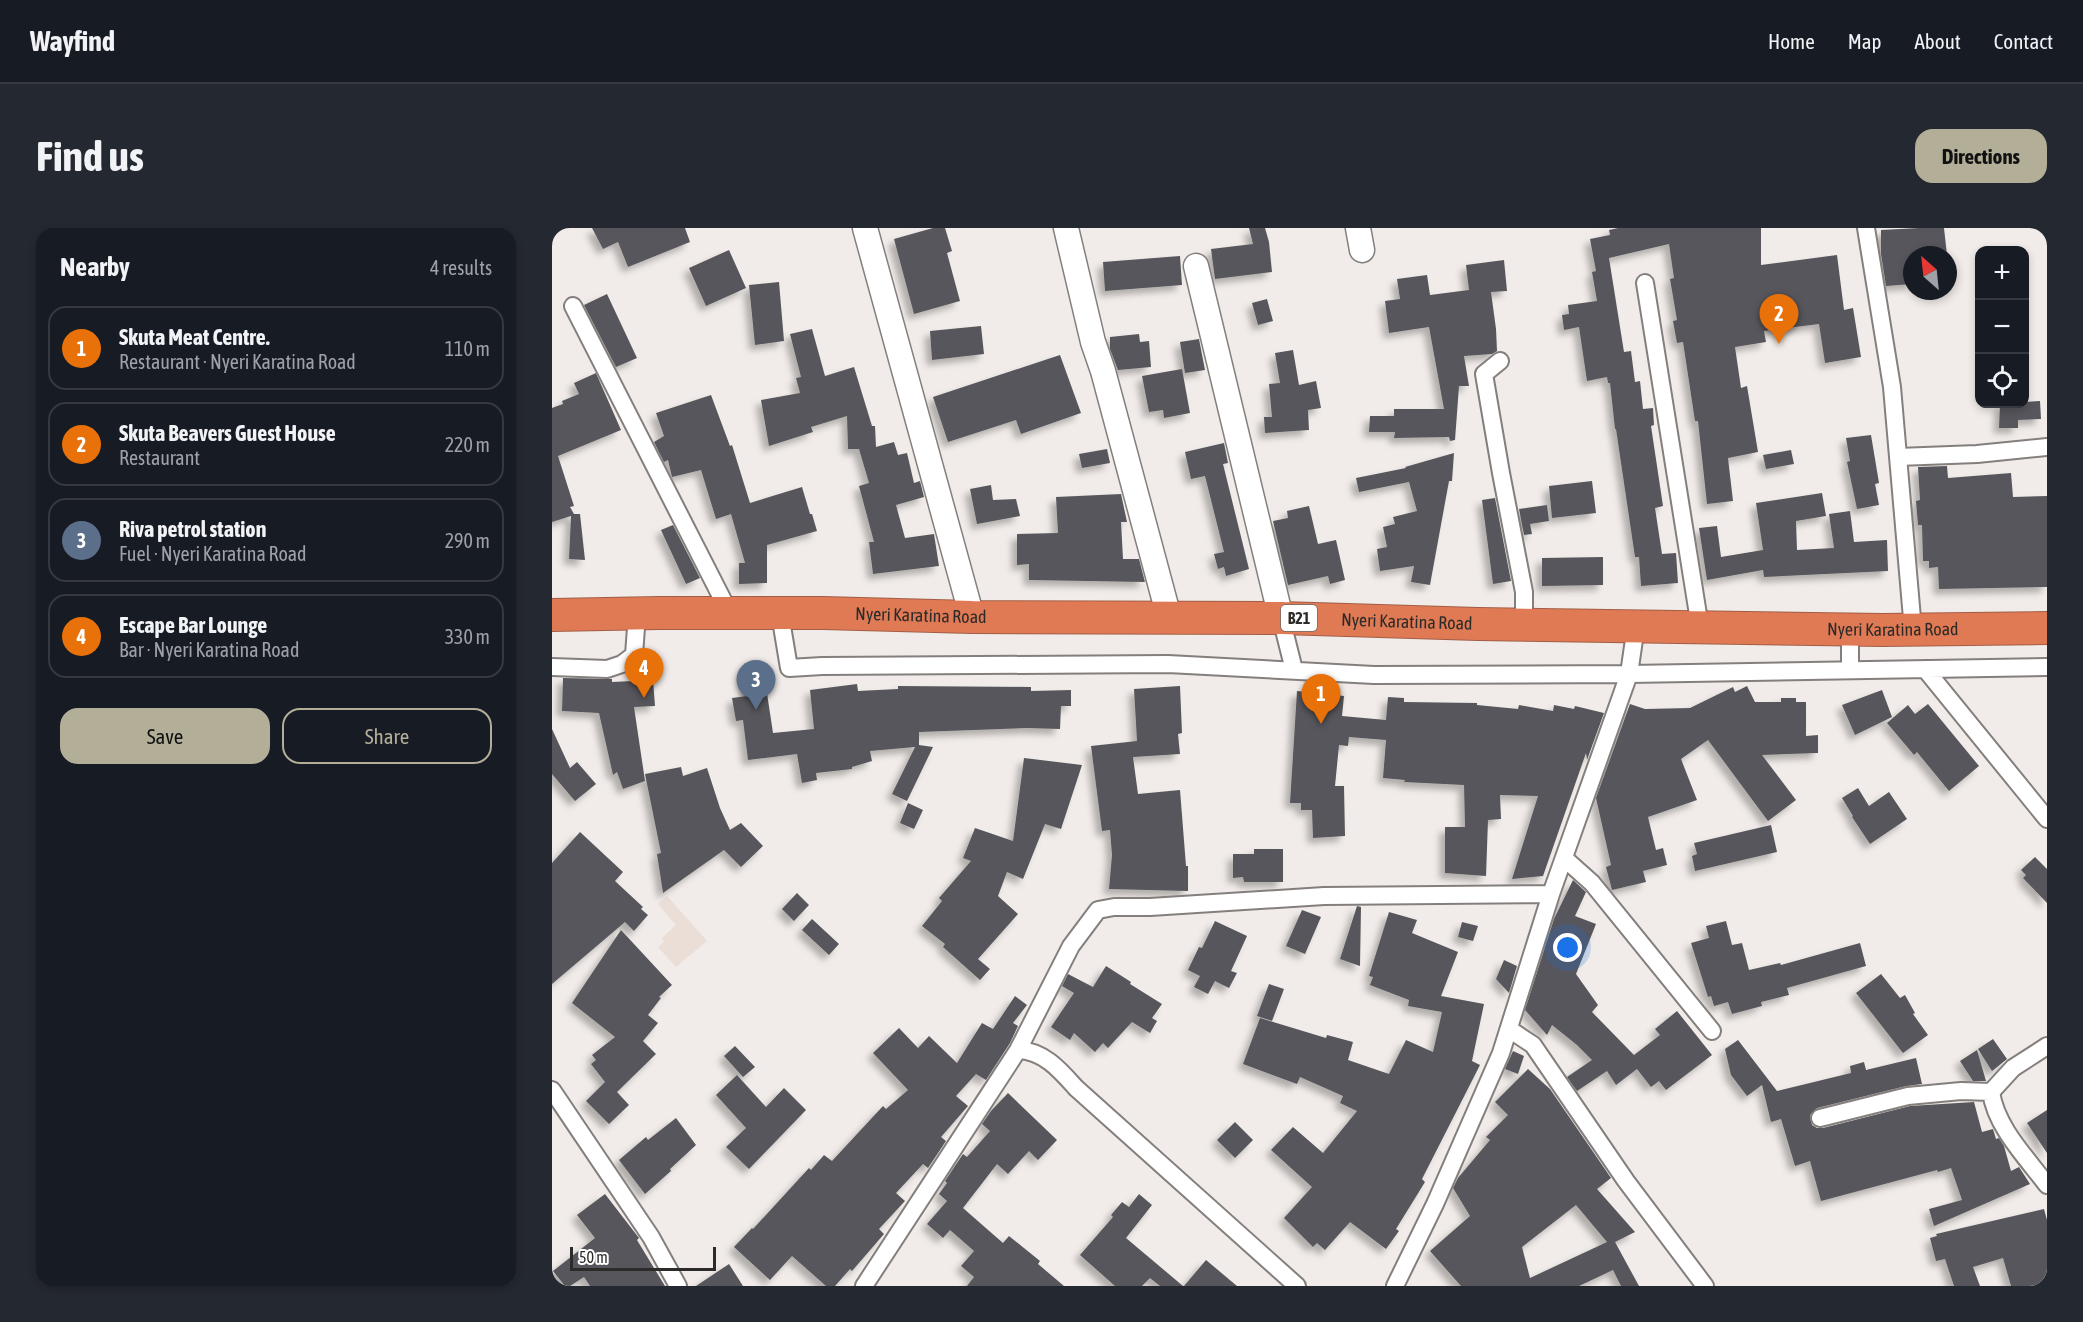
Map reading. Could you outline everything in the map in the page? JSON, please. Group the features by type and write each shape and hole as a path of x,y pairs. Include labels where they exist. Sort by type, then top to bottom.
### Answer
{"highway":[{"name":"Nyeri Karatina Road","path":"552,615 729,612 972,617 1281,618 1914,630 2047,628"}],"street":[{"path":"865,228 972,617"},
{"path":"1066,228 1093,342 1169,617"},
{"path":"1866,228 1892,387 1914,630"},
{"path":"1196,266 1294,670"},
{"path":"1645,283 1700,627"},
{"path":"573,306 729,612"},
{"path":"1500,362 1484,374 1524,592 1524,624"},
{"path":"1898,457 1977,454 2047,447"},
{"path":"552,667 607,669 622,664 634,655 636,614"},
{"path":"780,614 789,668 1168,664 1374,675 2047,668"},
{"path":"1395,1286 1501,1053 1551,894 1629,674 1636,626"},
{"path":"1850,629 1850,670"},
{"path":"1925,669 2047,819"},
{"path":"1564,858 1592,884 1712,1031"},
{"path":"864,1286 1018,1050 1071,946 1098,910 1114,907 1324,896 1551,894"},
{"path":"1509,1029 1533,1046 1626,1181 1705,1286"},
{"path":"1820,1118 1908,1096 1961,1091 1991,1092 2013,1068 2047,1046"},
{"path":"1018,1050 1030,1050 1054,1064 1076,1088 1297,1286"},
{"path":"552,1090 651,1237 678,1286"},
{"path":"1991,1092 1993,1106 2001,1122 2047,1185"}],"shaded area":[{"path":"667,896 707,941 676,967 658,947 664,942 662,938 676,925 658,904"}],"building":[{"path":"592,228 685,228 690,242 628,267 618,242 603,249"},
{"path":"933,228 945,228 952,251 947,253 960,301 914,314 894,239"},
{"path":"1249,228 1265,228 1272,272 1215,279 1211,249 1253,244"},
{"path":"1618,228 1761,228 1761,265 1837,255 1844,310 1853,308 1861,357 1825,363 1819,324 1764,331 1766,342 1735,347 1741,388 1747,386 1758,452 1728,458 1733,501 1707,504 1698,421 1695,421 1683,342 1677,343 1673,321 1677,320 1670,279 1674,278 1669,244 1609,258 1624,352 1631,351 1635,382 1640,381 1643,409 1653,408 1654,425 1651,426 1663,506 1655,508 1662,554 1676,553 1678,583 1641,586 1639,557 1635,557 1610,383 1607,377 1587,381 1579,327 1564,330 1562,315 1569,314 1568,305 1597,301 1592,272 1596,271 1590,239 1610,235 1609,230"},
{"path":"1944,228 1946,246 1903,246 1903,285 1886,286 1881,254 1881,230"},
{"path":"729,250 746,288 706,306 689,268"},
{"path":"1180,256 1182,285 1105,291 1103,262"},
{"path":"1504,260 1507,291 1491,292 1497,351 1492,354 1464,356 1469,386 1459,386 1455,440 1450,441 1449,437 1394,438 1395,432 1369,432 1370,416 1394,416 1394,409 1444,409 1429,327 1389,333 1385,301 1400,299 1397,279 1427,275 1430,295 1469,290 1466,265"},
{"path":"779,282 784,341 755,345 749,285"},
{"path":"607,294 637,358 616,367 584,305"},
{"path":"1267,299 1273,321 1258,325 1252,303"},
{"path":"981,326 984,354 932,360 930,331"},
{"path":"812,329 825,376 854,367 872,426 875,426 876,447 894,442 898,455 907,453 914,483 920,481 924,497 896,505 905,538 934,534 939,566 873,574 869,542 874,542 859,486 869,483 859,449 848,449 847,416 811,427 813,432 769,446 761,400 800,393 796,378 801,377 790,334"},
{"path":"1139,334 1140,342 1149,341 1151,367 1118,370 1110,349 1110,337"},
{"path":"1199,339 1205,370 1185,373 1180,342"},
{"path":"1293,350 1299,385 1316,381 1321,408 1308,410 1309,430 1265,433 1264,417 1272,417 1269,384 1280,383 1275,353"},
{"path":"1060,355 1081,413 1021,434 1016,420 948,442 933,397"},
{"path":"1182,369 1190,413 1164,418 1163,410 1149,412 1142,376"},
{"path":"596,373 621,430 558,456 574,506 570,507 574,514 580,514 585,560 569,559 571,516 552,522 552,408 579,394 574,383"},
{"path":"711,395 730,446 732,445 750,503 802,487 810,514 812,514 817,531 767,545 767,583 739,584 739,563 745,563 731,514 716,519 701,470 672,477 668,460 664,462 654,442 664,436 656,413"},
{"path":"2040,401 2041,419 2018,420 2018,428 1999,428 2000,408 2029,408 2029,402"},
{"path":"1871,435 1879,483 1875,484 1879,505 1857,509 1847,462 1850,461 1846,438"},
{"path":"1224,443 1228,463 1223,464 1249,569 1226,576 1224,567 1218,569 1214,554 1224,552 1205,476 1191,479 1185,452"},
{"path":"1107,449 1110,463 1082,468 1079,454"},
{"path":"1791,450 1794,464 1766,469 1763,455"},
{"path":"1454,453 1452,481 1449,481 1430,585 1411,582 1414,566 1380,571 1377,549 1387,547 1383,527 1395,524 1393,517 1417,511 1409,482 1359,492 1356,478 1406,468"},
{"path":"1947,466 1948,478 2011,473 2013,497 2047,496 2047,587 1939,589 1938,567 1929,568 1929,561 1923,561 1922,525 1918,525 1916,501 1920,500 1918,467"},
{"path":"1592,481 1596,513 1552,518 1549,486"},
{"path":"991,485 993,500 1016,499 1020,516 977,524 970,489"},
{"path":"1822,493 1826,516 1796,521 1797,550 1834,548 1829,514 1850,511 1854,542 1887,540 1888,571 1764,577 1763,570 1707,580 1699,528 1717,526 1721,557 1763,550 1756,503"},
{"path":"1121,494 1127,522 1121,522 1123,559 1139,559 1145,582 1029,580 1029,564 1017,565 1017,534 1058,533 1056,497"},
{"path":"1495,498 1511,581 1493,584 1482,500"},
{"path":"1547,505 1549,521 1530,524 1532,534 1524,535 1519,509"},
{"path":"1309,506 1318,544 1336,540 1345,580 1330,584 1328,576 1288,585 1273,521 1288,518 1287,511"},
{"path":"673,525 700,578 686,584 661,530"},
{"path":"1603,557 1603,585 1542,586 1542,558"},
{"path":"563,678 612,679 612,682 653,680 655,706 634,707 645,781 623,789 617,772 613,775 599,713 562,711"},
{"path":"765,680 773,733 814,729 810,690 857,684 858,691 898,689 898,686 1031,687 1031,691 1071,690 1071,706 1061,706 1060,729 919,732 919,745 933,747 907,801 892,794 915,747 870,751 872,761 852,767 852,769 816,773 817,780 802,783 797,754 748,760 743,720 736,721 732,698 747,696 745,683"},
{"path":"1180,686 1182,733 1178,734 1180,754 1133,757 1138,794 1180,790 1186,866 1188,866 1188,891 1109,889 1112,855 1110,830 1102,831 1091,746 1137,741 1134,689"},
{"path":"1747,686 1755,702 1781,702 1781,698 1796,698 1796,702 1806,702 1806,736 1818,735 1818,753 1762,755 1796,800 1768,821 1708,740 1681,759 1697,800 1648,817 1656,850 1663,848 1667,865 1643,871 1646,882 1612,890 1606,867 1611,865 1596,798 1630,704 1645,709 1690,708 1733,687 1735,692"},
{"path":"1882,690 1892,717 1855,735 1842,705"},
{"path":"1297,691 1344,696 1342,716 1386,720 1388,697 1404,698 1404,702 1477,703 1477,705 1518,709 1519,705 1553,711 1554,705 1574,709 1575,706 1604,713 1587,760 1586,753 1543,876 1512,879 1538,796 1500,795 1501,819 1488,820 1486,876 1445,873 1445,827 1465,827 1464,785 1404,782 1405,780 1383,778 1386,740 1349,737 1348,746 1339,745 1335,786 1344,786 1345,836 1313,838 1312,810 1301,810 1301,803 1290,803"},
{"path":"1928,704 1979,766 1949,791 1917,752 1914,755 1887,723 1908,705 1915,714"},
{"path":"552,729 570,768 577,762 596,784 575,801 552,774"},
{"path":"1024,758 1082,765 1061,829 1045,824 1023,879 1007,872 998,896 1018,914 978,959 990,969 980,980 943,947 945,944 922,926 942,901 939,898 971,861 963,858 975,828 1013,841"},
{"path":"681,767 683,776 707,768 730,830 741,823 763,846 741,867 724,850 663,893 657,854 661,853 645,774"},
{"path":"1858,788 1869,806 1889,792 1907,819 1870,844 1842,798"},
{"path":"908,803 923,810 914,829 900,823"},
{"path":"1771,825 1777,852 1695,871 1692,856 1697,854 1694,843"},
{"path":"580,832 623,872 615,881 643,907 641,909 648,915 634,931 625,922 552,984 552,863"},
{"path":"1254,849 1283,849 1283,882 1244,882 1243,877 1233,878 1233,854 1254,854"},
{"path":"2035,857 2047,869 2047,903 2023,878 2026,875 2021,870"},
{"path":"1573,880 1586,892 1575,916 1596,924 1576,974 1598,1005 1592,1012 1634,1055 1660,1035 1655,1029 1677,1011 1712,1055 1666,1090 1659,1081 1651,1087 1637,1069 1616,1085 1607,1071 1577,1091 1567,1077 1592,1060 1552,1025 1547,1035 1525,1010 1554,919"},
{"path":"797,893 809,905 794,921 782,909"},
{"path":"1357,906 1361,907 1360,966 1340,959"},
{"path":"1302,910 1321,917 1305,954 1286,946"},
{"path":"1389,912 1417,920 1412,933 1458,952 1441,996 1484,1004 1472,1061 1480,1065 1422,1179 1425,1182 1396,1229 1399,1231 1386,1249 1350,1222 1325,1250 1317,1243 1313,1247 1284,1218 1312,1187 1271,1150 1293,1127 1323,1153 1357,1111 1340,1103 1343,1096 1300,1077 1297,1084 1243,1064 1260,1018 1326,1038 1327,1035 1353,1042 1348,1060 1389,1074 1406,1040 1433,1052 1442,1012 1408,1006 1409,1000 1370,985 1373,977 1369,976"},
{"path":"812,919 839,944 829,955 802,930"},
{"path":"1215,921 1247,936 1231,971 1237,973 1229,988 1215,981 1208,994 1194,987 1200,976 1188,970"},
{"path":"1726,921 1732,945 1742,943 1749,970 1780,963 1781,965 1860,943 1866,966 1787,988 1789,995 1761,1002 1762,1006 1732,1014 1728,1002 1714,1006 1711,996 1708,997 1691,943 1709,938 1706,926"},
{"path":"1462,922 1478,926 1473,941 1458,937"},
{"path":"621,930 672,985 659,997 661,998 648,1015 658,1023 643,1041 656,1054 617,1092 629,1105 609,1124 586,1101 605,1082 591,1064 596,1060 592,1055 615,1037 572,1003"},
{"path":"1504,960 1517,966 1509,993 1496,979"},
{"path":"1106,966 1162,1004 1152,1018 1157,1021 1150,1033 1132,1022 1108,1048 1103,1043 1095,1052 1074,1033 1070,1040 1051,1027 1074,993 1062,986 1068,974 1093,987"},
{"path":"1881,974 1900,998 1905,995 1915,1013 1913,1014 1928,1035 1903,1053 1856,993"},
{"path":"1269,984 1284,989 1272,1021 1257,1016"},
{"path":"1015,996 1027,1005 1013,1023 1018,1026 1010,1043 986,1080 976,1074 956,1096 968,1106 941,1137 946,1141 928,1168 923,1164 896,1193 905,1201 879,1229 884,1234 852,1271 850,1269 835,1286 826,1286 792,1256 770,1280 734,1247 809,1168 811,1170 824,1155 832,1161 883,1106 886,1109 908,1090 873,1053 899,1028 918,1048 929,1036 957,1063 982,1023 993,1029"},
{"path":"1993,1039 2007,1059 1992,1071 1978,1049"},
{"path":"1738,1040 1777,1091 1851,1073 1850,1066 1864,1062 1866,1070 1916,1058 1922,1084 1817,1108 1810,1115 1812,1125 1823,1128 1910,1106 1974,1102 1982,1132 1993,1129 1996,1139 1999,1138 2004,1146 2011,1171 2019,1167 2030,1184 1934,1226 1929,1209 1962,1200 1951,1168 1821,1201 1810,1161 1795,1166 1781,1119 1771,1122 1762,1085 1747,1096 1731,1075 1725,1049"},
{"path":"735,1046 755,1067 743,1077 724,1056"},
{"path":"1977,1050 1986,1081 1973,1081 1960,1061"},
{"path":"1513,1051 1524,1056 1518,1074 1505,1069"},
{"path":"1528,1069 1550,1089 1611,1178 1597,1189 1635,1232 1615,1242 1639,1286 1621,1286 1613,1270 1579,1286 1461,1286 1430,1251 1470,1216 1453,1188 1458,1178 1490,1140 1486,1137 1508,1115 1495,1102","holes":["1576,1205 1607,1242 1530,1278 1522,1247"]},
{"path":"737,1075 766,1107 784,1088 806,1110 749,1169 726,1147 746,1128 716,1095"},
{"path":"1008,1093 1057,1140 1038,1160 1029,1151 1008,1174 997,1164 963,1208 1003,1243 1009,1236 1040,1261 1038,1264 1064,1286 967,1286 974,1277 961,1266 974,1251 950,1230 943,1238 927,1224 947,1201 939,1194 947,1183 945,1181 963,1154 967,1157 990,1131 982,1124"},
{"path":"2047,1110 2047,1153 2027,1123"},
{"path":"676,1118 696,1145 645,1194 619,1160 646,1137 648,1140"},
{"path":"1235,1122 1253,1140 1235,1158 1217,1140"},
{"path":"605,1194 639,1238 637,1240 665,1286 590,1286 584,1277 570,1286 565,1286 553,1271 595,1238 577,1215"},
{"path":"1139,1194 1152,1205 1126,1238 1183,1286 1160,1286 1150,1278 1142,1286 1115,1286 1080,1255 1113,1217 1111,1215 1122,1202 1129,1207"},
{"path":"2044,1209 2047,1220 2047,1283 2040,1286 2011,1286 2003,1258 1973,1267 1980,1286 1954,1286 1945,1259 1936,1261 1930,1238 1937,1236 1936,1234"},
{"path":"1206,1260 1237,1286 1184,1286"},
{"path":"729,1264 743,1286 696,1286"}],"place":[{"name":"Skuta Beavers Guest House","path":"1779,344"},
{"name":"Escape Bar Lounge","path":"644,698"},
{"name":"Riva petrol station","path":"756,710"},
{"name":"Skuta Meat Centre.","path":"1321,724"}]}
